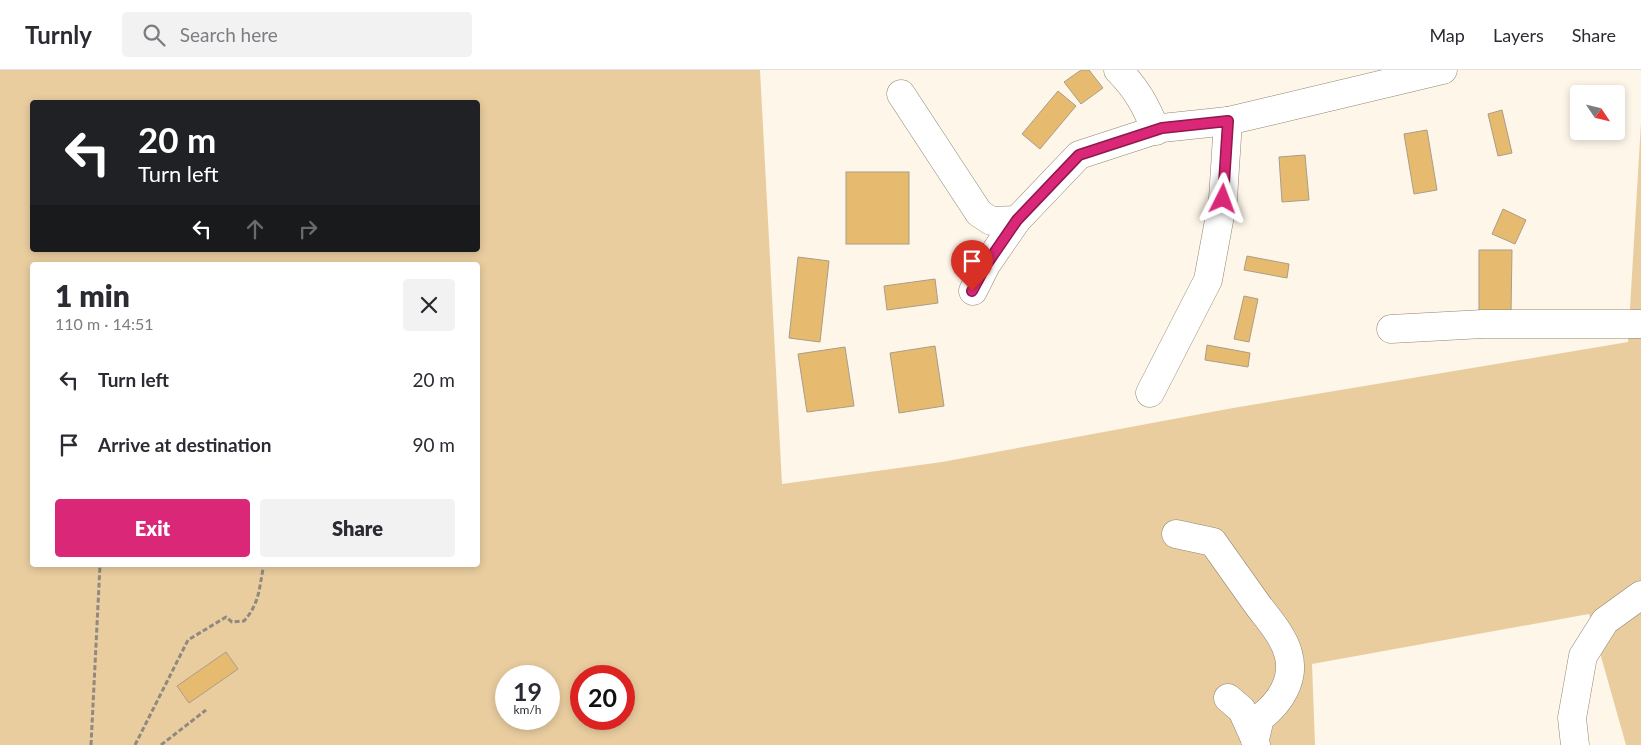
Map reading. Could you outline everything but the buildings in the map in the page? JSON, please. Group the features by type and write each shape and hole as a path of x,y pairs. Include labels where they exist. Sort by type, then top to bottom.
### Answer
{"lane":[{"path":"1118,70 1142,98 1156,131"},
{"path":"972,291 986,265 1017,220 1079,155 1162,128 1228,121 1443,70"},
{"path":"901,94 979,213 991,221 1017,220"},
{"path":"1150,393 1208,280 1223,199 1228,121"},
{"path":"1391,329 1483,324 1641,324"},
{"path":"1176,534 1213,542 1278,633 1288,652 1290,671 1283,695 1260,718 1256,742"},
{"path":"1575,745 1572,718 1583,656 1604,620 1641,595"},
{"path":"1228,698 1242,710 1256,742"}],"path":[{"path":"91,745 100,567"},
{"path":"135,745 188,640 226,617 232,622 244,621 254,611 263,569"},
{"path":"161,745 206,710"}],"shaded area":[{"path":"0,70 760,70 782,484 942,462 1233,408 1628,342 1641,123 1641,745 1626,745 1589,614 1312,664 1315,745 0,745"}],"route":[{"path":"972,291 986,265 1017,220 1079,155 1162,128 1228,121 1223,199"}]}
